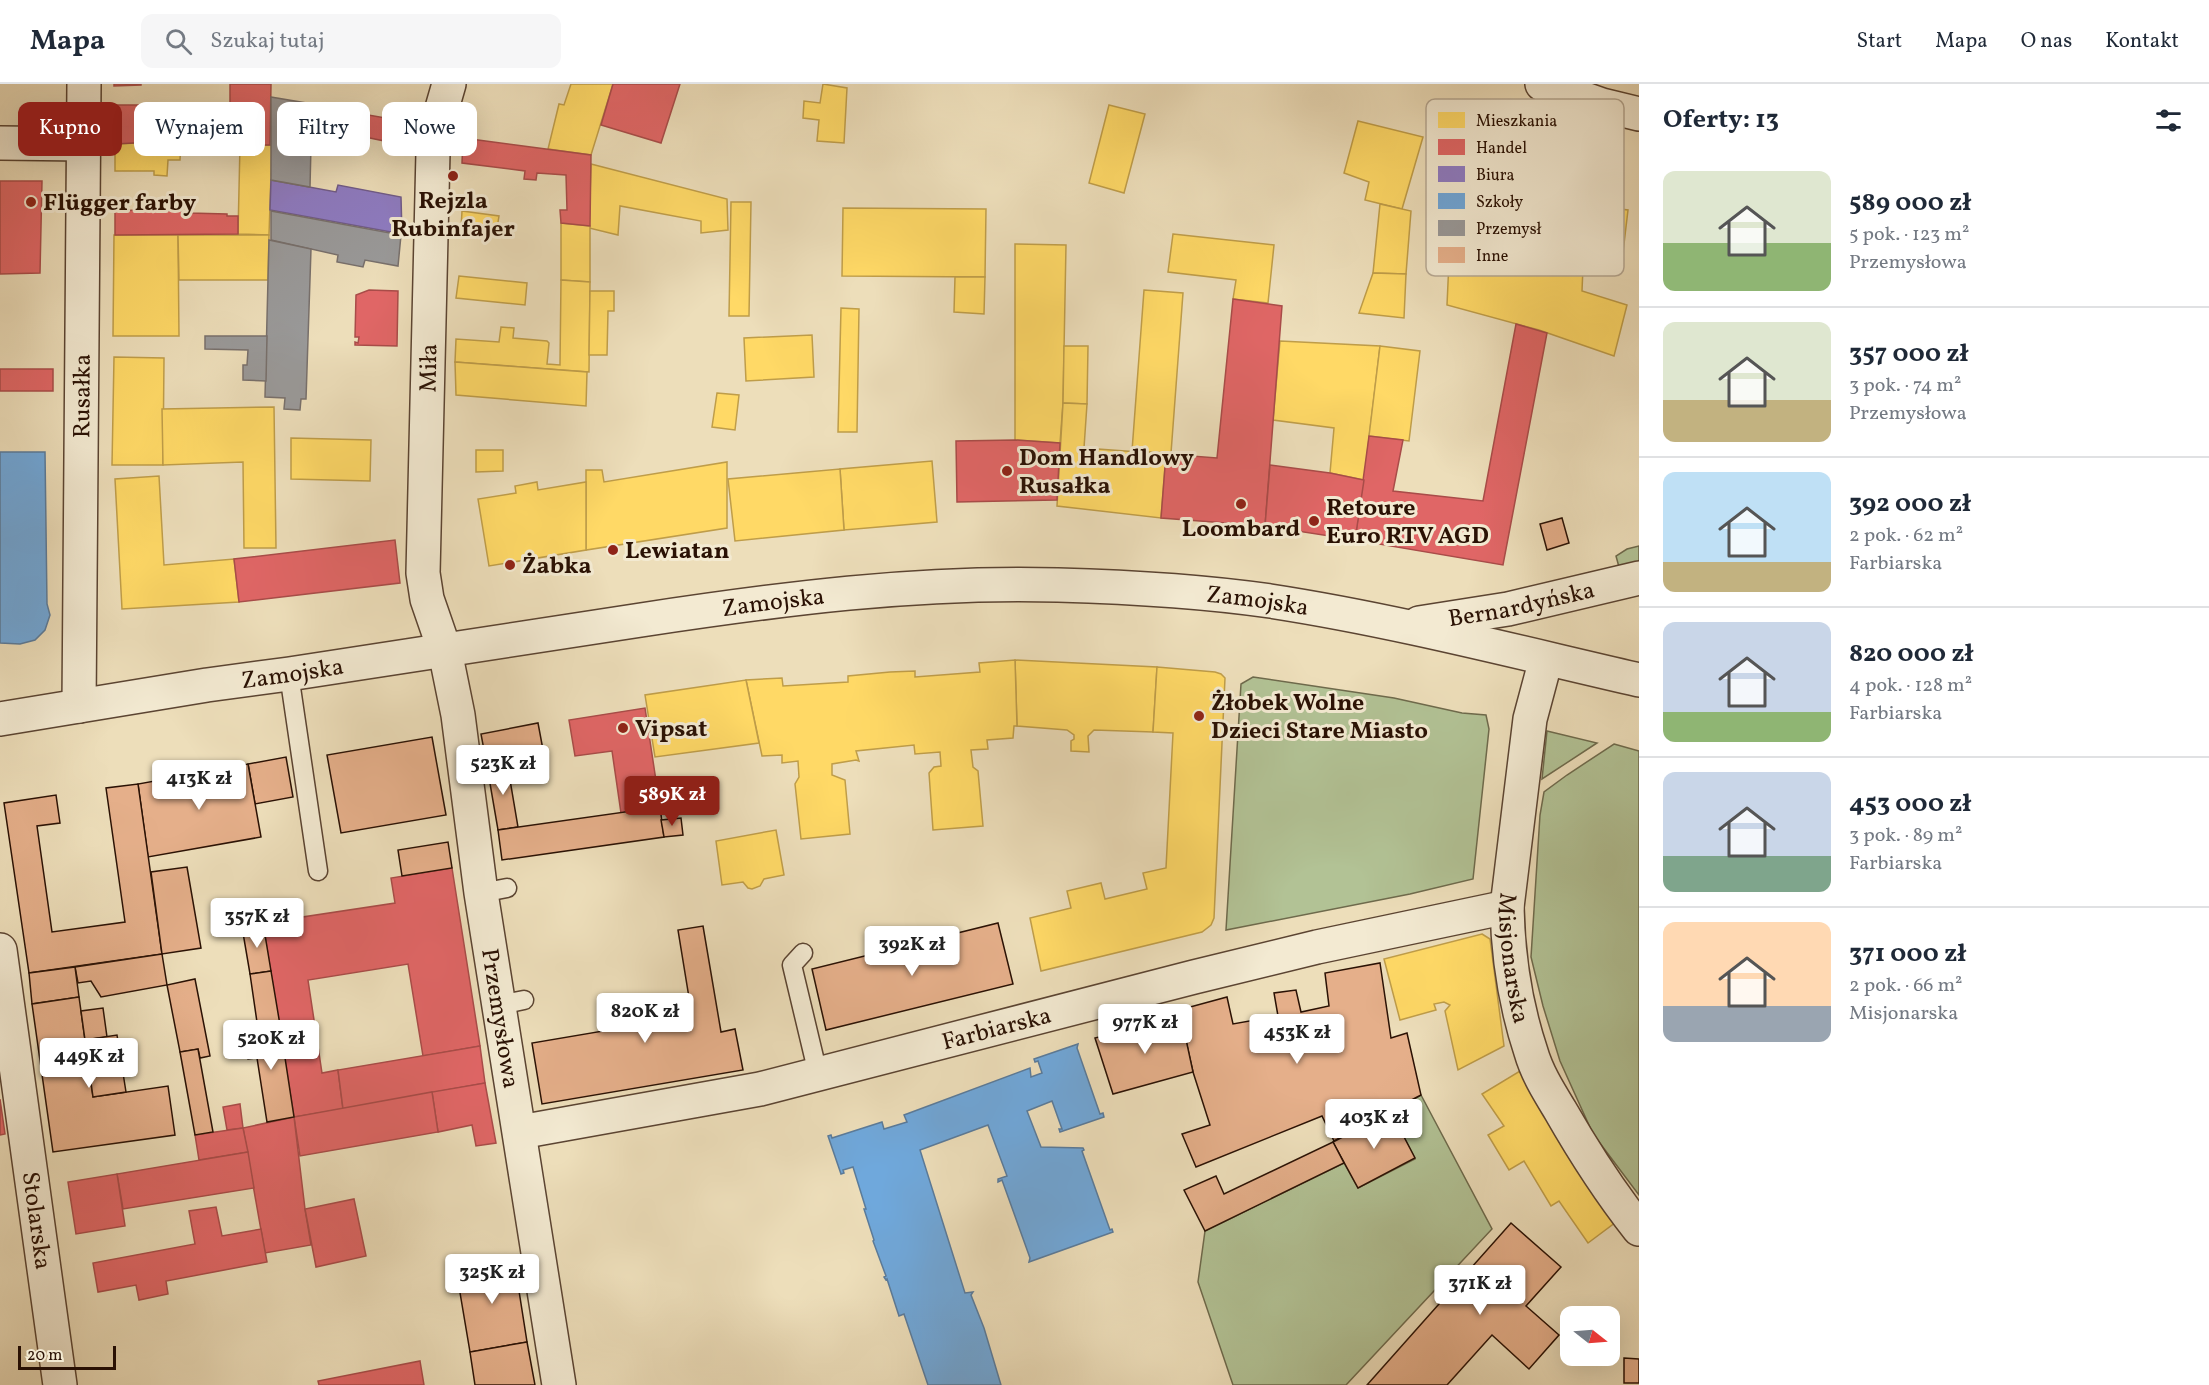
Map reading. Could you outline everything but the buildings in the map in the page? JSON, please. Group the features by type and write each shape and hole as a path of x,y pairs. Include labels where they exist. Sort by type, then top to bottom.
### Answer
{"street":[{"name":"Rusałka","path":"84,84 84,102"},
{"name":"Miła","path":"445,651 427,599 422,548 433,153 438,122 449,84"},
{"path":"1542,84 1585,99"},
{"path":"1624,110 1639,114"},
{"path":"0,143 18,143"},
{"name":"Rusałka","path":"79,706 84,156"},
{"name":"Bernardyńska","path":"1402,625 1508,609 1639,578"},
{"name":"Zamojska","path":"0,719 207,685 792,598 901,589 1011,585 1059,585 1207,594 1269,601 1402,625 1639,680"},
{"name":"Przemysłowa","path":"445,651 494,890 512,1002 520,1132 559,1385"},
{"name":"Misjonarska","path":"1546,659 1530,719 1507,907 1514,982 1531,1053 1545,1083 1594,1170 1639,1229"},
{"name":"Farbiarska","path":"520,1132 759,1089 1317,947 1507,907"},
{"name":"Stolarska","path":"0,950 60,1385"}],"lane":[{"path":"289,674 318,871"},
{"path":"803,953 792,965 818,1074"}],"green space":[{"path":"1639,546 1639,562 1619,567 1616,556 1627,549"},
{"path":"1253,677 1394,698 1462,713 1486,715 1489,729 1473,879 1410,894 1226,930 1241,684"},
{"path":"1547,731 1597,743 1542,779"},
{"path":"1614,744 1639,751 1639,1195 1593,1134 1560,1061 1531,957 1540,815 1544,792"},
{"path":"1421,1095 1492,1229 1346,1385 1233,1385 1198,1282 1205,1231 1344,1163 1358,1188 1415,1159 1391,1112"}],"place":[{"name":"Rejzla Rubinfajer","path":"453,176"},
{"name":"Flügger farby","path":"31,202"},
{"name":"Dom Handlowy Rusałka","path":"1007,471"},
{"name":"Loombard","path":"1241,504"},
{"name":"Retoure Euro RTV AGD","path":"1314,521"},
{"name":"Lewiatan","path":"613,550"},
{"name":"Żabka","path":"510,565"},
{"name":"Żłobek Wolne Dzieci Stare Miasto","path":"1199,716"},
{"name":"Vipsat","path":"623,728"}]}
